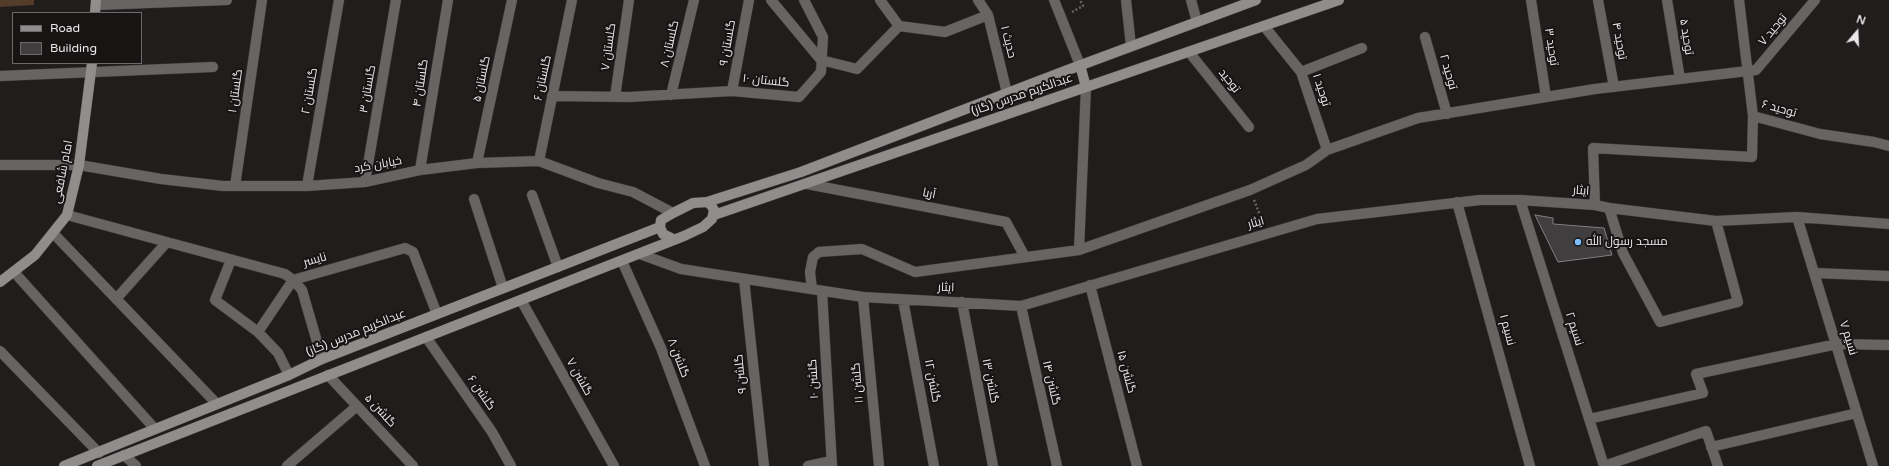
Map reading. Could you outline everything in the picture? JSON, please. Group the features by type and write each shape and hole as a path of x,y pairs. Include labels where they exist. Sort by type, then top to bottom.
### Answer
{"street":[{"path":"96,6 227,0"},
{"name":"گلستان ۱","path":"235,186 262,0"},
{"name":"گلستان ۲","path":"307,186 339,0"},
{"name":"گلستان ۳","path":"365,182 396,0"},
{"name":"گلستان ۴","path":"420,170 448,0"},
{"name":"گلستان ۵","path":"476,163 512,0"},
{"name":"گلستان ۶","path":"539,161 572,0"},
{"name":"گلستان ۷","path":"615,97 629,0"},
{"name":"گلستان ۸","path":"671,94 694,0"},
{"name":"گلستان ۹","path":"732,91 749,0"},
{"path":"770,0 822,60 857,69 899,26"},
{"path":"804,0 823,37 822,60"},
{"path":"880,0 899,26 945,32 988,15"},
{"name":"حدیث ۱","path":"978,0 988,15 1007,93"},
{"path":"1054,0 1080,65 1086,87 1079,250"},
{"path":"1126,0 1131,46"},
{"path":"1191,0 1196,22"},
{"name":"عبدالکریم مدرس (گاز)","path":"714,215 1339,0"},
{"name":"توحید ۳","path":"1531,0 1546,97"},
{"name":"توحید ۴","path":"1598,0 1614,87"},
{"name":"توحید ۵","path":"1667,0 1680,79"},
{"name":"توحید ۶","path":"1739,0 1753,116 1820,134 1874,142 1889,146"},
{"name":"توحید ۷","path":"1748,71 1756,70 1815,0"},
{"name":"عبدالکریم مدرس (گاز)","path":"64,466 99,453 322,359 660,227 661,220 693,203 707,202 801,172 1251,1"},
{"name":"توحید ۱","path":"1264,26 1301,72 1327,150"},
{"name":"توحید ۲","path":"1425,37 1447,114"},
{"path":"1301,72 1362,48"},
{"name":"توحید","path":"1189,52 1249,127"},
{"name":"گلستان ۱۰","path":"732,91 799,97 821,72 822,60"},
{"path":"0,76 91,68 213,67"},
{"name":"امام شافعی","path":"0,282 35,255 67,216 79,165 91,68"},
{"path":"812,289 810,272 813,257 819,252 862,249 915,272 1079,250 1250,190 1306,164 1327,150 1418,118 1614,87 1748,71"},
{"path":"552,96 615,97 732,91"},
{"path":"1595,205 1593,148 1752,157 1753,116"},
{"name":"خیابان کرد","path":"0,165 79,165 161,179 235,186 307,186 365,182 420,170 476,163 539,161 598,183 633,192 673,213"},
{"name":"آریا","path":"807,184 1006,222 1025,257"},
{"path":"532,195 558,267"},
{"path":"474,199 503,288"},
{"name":"ایثار","path":"640,254 681,269 863,297 1020,306 1317,219 1457,202 1480,200 1520,200 1595,205 1716,221 1798,217 1889,224"},
{"name":"نسیم ۲","path":"1520,200 1604,466"},
{"path":"0,351 99,453 101,464 640,254 703,227 714,215 714,210 707,202"},
{"name":"نسیم ۱","path":"1457,202 1530,466"},
{"path":"1609,208 1623,253 1660,322 1738,302 1716,221"},
{"path":"67,216 285,274 302,290 328,375"},
{"name":"نسیم ۷","path":"1798,217 1873,466"},
{"path":"660,227 667,238 673,239"},
{"path":"53,233 217,404"},
{"path":"116,299 167,242"},
{"name":"نایسر","path":"258,332 293,280 405,248 413,252 437,314"},
{"path":"231,260 215,300 258,332 278,353 289,374"},
{"name":"گلشن ۸","path":"622,261 661,348 705,466"},
{"path":"14,272 156,429"},
{"path":"1815,273 1889,276"},
{"name":"گلشن ۹","path":"744,279 764,466"},
{"name":"گلشن ۱۵","path":"1090,285 1137,466"},
{"name":"گلشن ۱۰","path":"822,291 832,464"},
{"name":"گلشن ۱۱","path":"863,297 879,466"},
{"name":"گلشن ۷","path":"521,300 614,466"},
{"name":"گلشن ۱۲","path":"903,300 934,466"},
{"name":"گلشن ۱۳","path":"962,302 993,466"},
{"name":"گلشن ۱۴","path":"1020,306 1057,466"},
{"name":"گلشن ۶","path":"426,337 492,432 511,466"},
{"path":"1589,419 1703,393 1696,374 1837,344 1889,345"},
{"name":"گلشن ۵","path":"328,375 413,466"},
{"path":"289,465 357,406"},
{"path":"1711,447 1857,413"},
{"path":"1604,466 1706,431 1718,466"},
{"path":"124,455 136,466"},
{"path":"808,466 832,464"}],"path":[{"path":"1061,18 1083,6 1080,0"},
{"path":"1250,190 1266,234"}],"shaded area":[{"path":"0,0 34,0 34,5 0,7"}],"building":[{"name":"مسجد رسول الله","path":"1535,215 1553,218 1553,224 1604,228 1612,255 1558,262"}],"place":[{"name":"مسجد رسول الله","path":"1578,242"}]}
